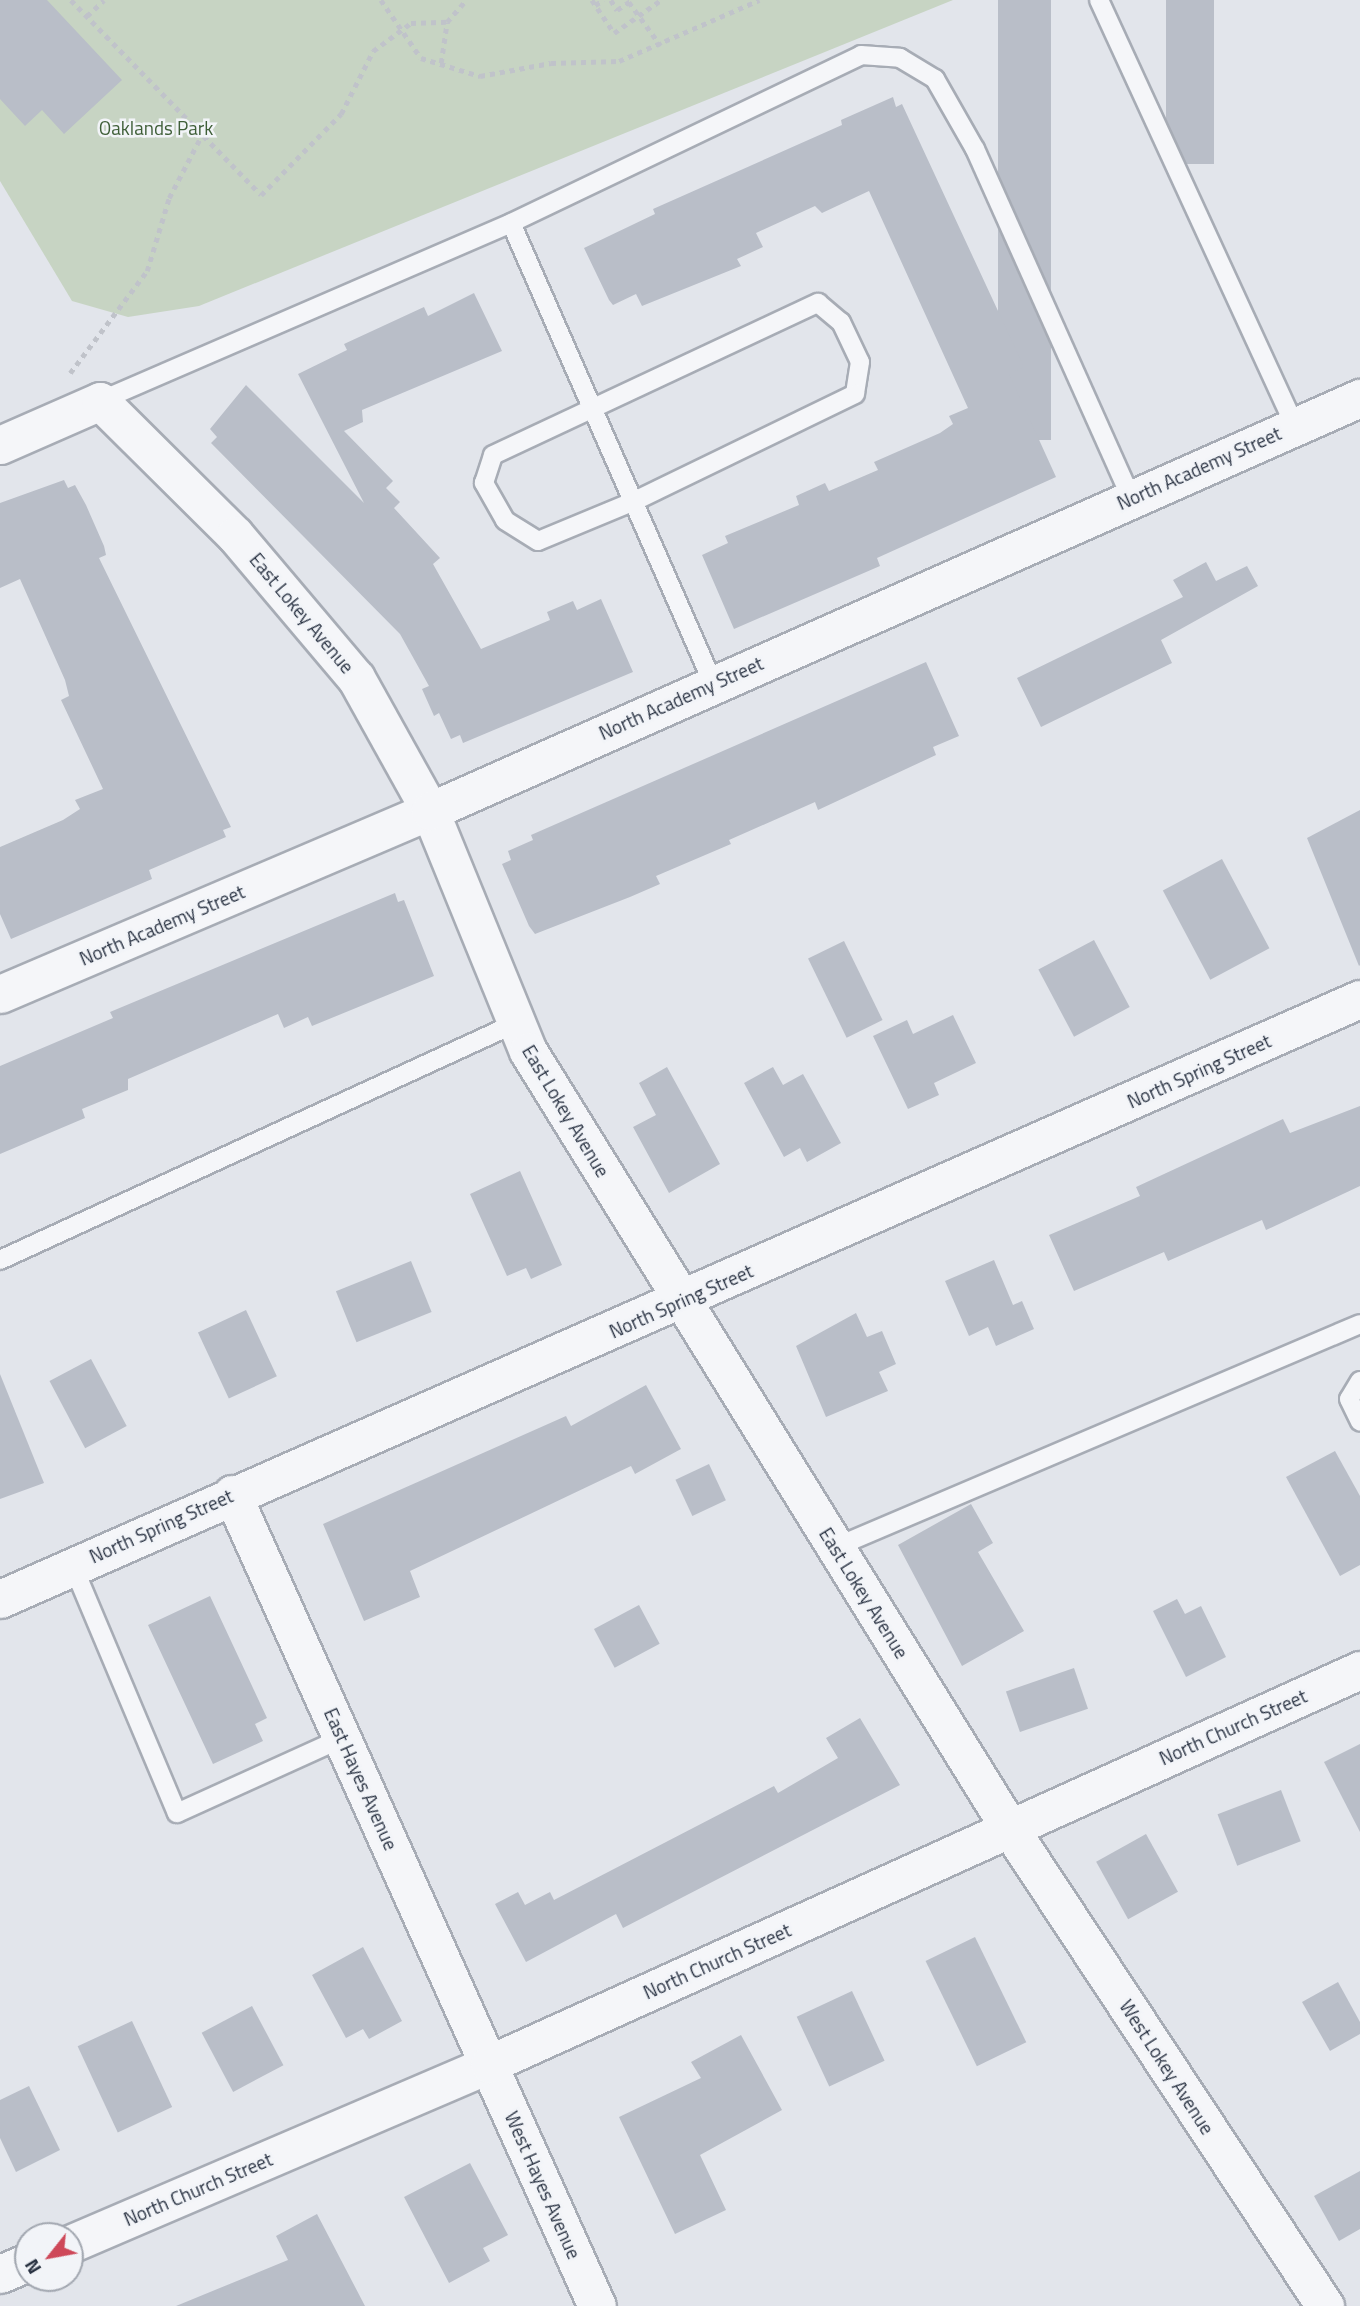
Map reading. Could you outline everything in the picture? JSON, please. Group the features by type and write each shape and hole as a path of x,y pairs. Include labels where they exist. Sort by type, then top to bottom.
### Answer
{"street":[{"name":"North Academy Street","path":"0,994 430,811 713,683 1360,398"},
{"path":"0,445 100,401"},
{"name":"East Lokey Avenue","path":"100,401 235,535 356,678 430,811 527,1051 1010,1829"},
{"name":"North Spring Street","path":"0,1599 232,1494 683,1301 1360,999"},
{"name":"East Hayes Avenue","path":"232,1494 489,2064"},
{"name":"North Church Street","path":"84,2238 489,2064 1360,1670"},
{"name":"West Lokey Avenue","path":"1010,1829 1325,2306"},
{"name":"West Hayes Avenue","path":"489,2064 597,2306"}],"lane":[{"path":"1099,0 1295,426"},
{"path":"100,401 511,223 861,55 900,58 935,79 975,149 1130,498"},
{"path":"511,223 637,500 713,683"},
{"path":"818,303 841,322 860,362 855,394 637,500 538,541 505,520 484,483 493,455 818,303"},
{"path":"0,1260 516,1023"},
{"path":"836,1547 1358,1331"},
{"path":"1360,1381 1349,1399 1360,1422"},
{"path":"73,1566 177,1813 342,1738"}],"path":[{"path":"71,0 261,195 341,114 361,67 399,29 447,22"},
{"path":"87,16 104,0"},
{"path":"381,0 421,58 480,76 551,63 620,61 661,47 759,0"},
{"path":"441,63 447,22 466,0"},
{"path":"604,0 594,3 614,33 661,0"},
{"path":"611,0 617,10 631,1 661,47"},
{"path":"62,383 147,271 169,198 202,135"}],"green space":[{"name":"Oaklands Park","path":"0,0 953,0 199,306 128,317 72,301 0,181"}],"building":[{"path":"0,0 47,0 122,80 64,134 42,110 25,126 0,99"},
{"path":"998,0 1051,0 1051,440 998,440"},
{"path":"1166,0 1214,0 1214,164 1166,164"},
{"path":"893,97 896,107 902,104 1024,367 1009,374 1056,477 877,558 880,566 734,629 702,555 728,543 725,536 799,505 796,496 825,483 829,491 878,470 874,462 940,433 953,424 949,416 968,408 869,191 822,213 815,206 756,233 763,247 737,259 741,266 642,306 636,294 613,305 584,248 655,214 653,209 842,125 841,120"},
{"path":"474,293 502,351 362,410 363,422 344,431 393,481 386,488 400,502 394,508 440,558 433,564 481,649 550,620 547,612 573,601 577,610 601,599 633,672 463,743 460,735 451,739 439,713 434,716 422,689 429,686 400,634 211,443 217,437 210,429 246,385 364,503 298,374 347,350 344,344 424,307 428,316"},
{"path":"64,480 68,488 75,485 86,505 104,546 106,555 99,558 231,827 223,830 226,837 149,870 152,879 11,939 0,914 0,847 63,820 80,809 75,800 103,789 61,700 69,696 65,680 20,579 0,588 0,503"},
{"path":"1206,562 1216,581 1247,566 1258,586 1161,640 1172,663 1041,727 1017,678 1183,597 1173,580"},
{"path":"926,662 959,736 933,747 936,755 818,810 815,802 729,840 731,844 656,876 660,884 630,897 535,934 529,926 502,864 511,860 508,851 533,840 531,835"},
{"path":"1360,810 1360,965 1359,966 1307,838"},
{"path":"1222,859 1269,948 1210,980 1163,890"},
{"path":"395,893 398,902 404,900 434,976 312,1026 308,1017 284,1028 278,1014 128,1079 128,1090 82,1109 85,1118 0,1154 0,1066 113,1018 110,1012"},
{"path":"1094,940 1130,1007 1074,1037 1038,970"},
{"path":"844,941 883,1020 847,1038 808,959"},
{"path":"953,1015 976,1063 934,1083 939,1095 908,1109 873,1036 907,1020 913,1034"},
{"path":"667,1067 720,1164 669,1193 633,1127 656,1115 639,1083"},
{"path":"773,1067 783,1085 803,1074 841,1143 807,1162 800,1148 784,1157 744,1083"},
{"path":"1360,1106 1360,1186 1266,1230 1262,1220 1168,1261 1164,1252 1074,1291 1049,1235 1140,1196 1136,1187 1283,1119 1290,1133"},
{"path":"520,1171 562,1265 531,1279 526,1268 507,1276 470,1194"},
{"path":"994,1260 1013,1305 1022,1301 1034,1329 996,1346 988,1327 969,1336 945,1281"},
{"path":"411,1261 432,1312 357,1342 336,1291"},
{"path":"246,1310 277,1376 229,1399 198,1332"},
{"path":"856,1313 867,1337 882,1331 896,1364 879,1372 888,1391 826,1417 796,1346"},
{"path":"91,1359 127,1426 85,1448 50,1381"},
{"path":"0,1374 44,1483 0,1499"},
{"path":"646,1385 681,1449 635,1474 631,1466 410,1571 420,1597 364,1621 323,1524 566,1416 571,1426"},
{"path":"1335,1451 1360,1496 1360,1565 1340,1576 1286,1477"},
{"path":"709,1464 726,1500 692,1516 675,1480"},
{"path":"971,1504 993,1543 978,1552 1024,1631 962,1666 898,1545"},
{"path":"210,1596 267,1718 255,1724 263,1741 213,1764 148,1625"},
{"path":"1177,1599 1185,1614 1201,1606 1226,1657 1186,1677 1153,1611"},
{"path":"639,1605 660,1644 615,1668 594,1629"},
{"path":"1074,1668 1088,1709 1020,1732 1006,1691"},
{"path":"860,1718 900,1785 623,1928 616,1914 526,1962 495,1904 518,1892 525,1905 550,1892 554,1900 774,1786 778,1793 838,1758 826,1738"},
{"path":"1360,1744 1360,1832 1324,1762"},
{"path":"1281,1790 1301,1841 1237,1866 1218,1814"},
{"path":"1146,1834 1178,1892 1128,1919 1096,1862"},
{"path":"975,1937 1026,2042 977,2066 926,1961"},
{"path":"363,1947 402,2021 369,2039 363,2029 346,2038 312,1975"},
{"path":"1338,1982 1360,2022 1360,2034 1330,2051 1302,2002"},
{"path":"852,1991 885,2061 829,2087 797,2017"},
{"path":"252,2006 283,2065 233,2092 202,2033"},
{"path":"132,2021 172,2107 118,2132 78,2046"},
{"path":"741,2035 782,2110 700,2155 726,2210 675,2234 619,2117 701,2078 691,2062"},
{"path":"29,2086 60,2150 16,2172 0,2138 0,2100"},
{"path":"470,2163 508,2235 483,2248 490,2261 449,2283 404,2197"},
{"path":"1360,2171 1360,2229 1339,2241 1314,2196"},
{"path":"317,2214 365,2306 176,2306 288,2260 276,2236"}]}
